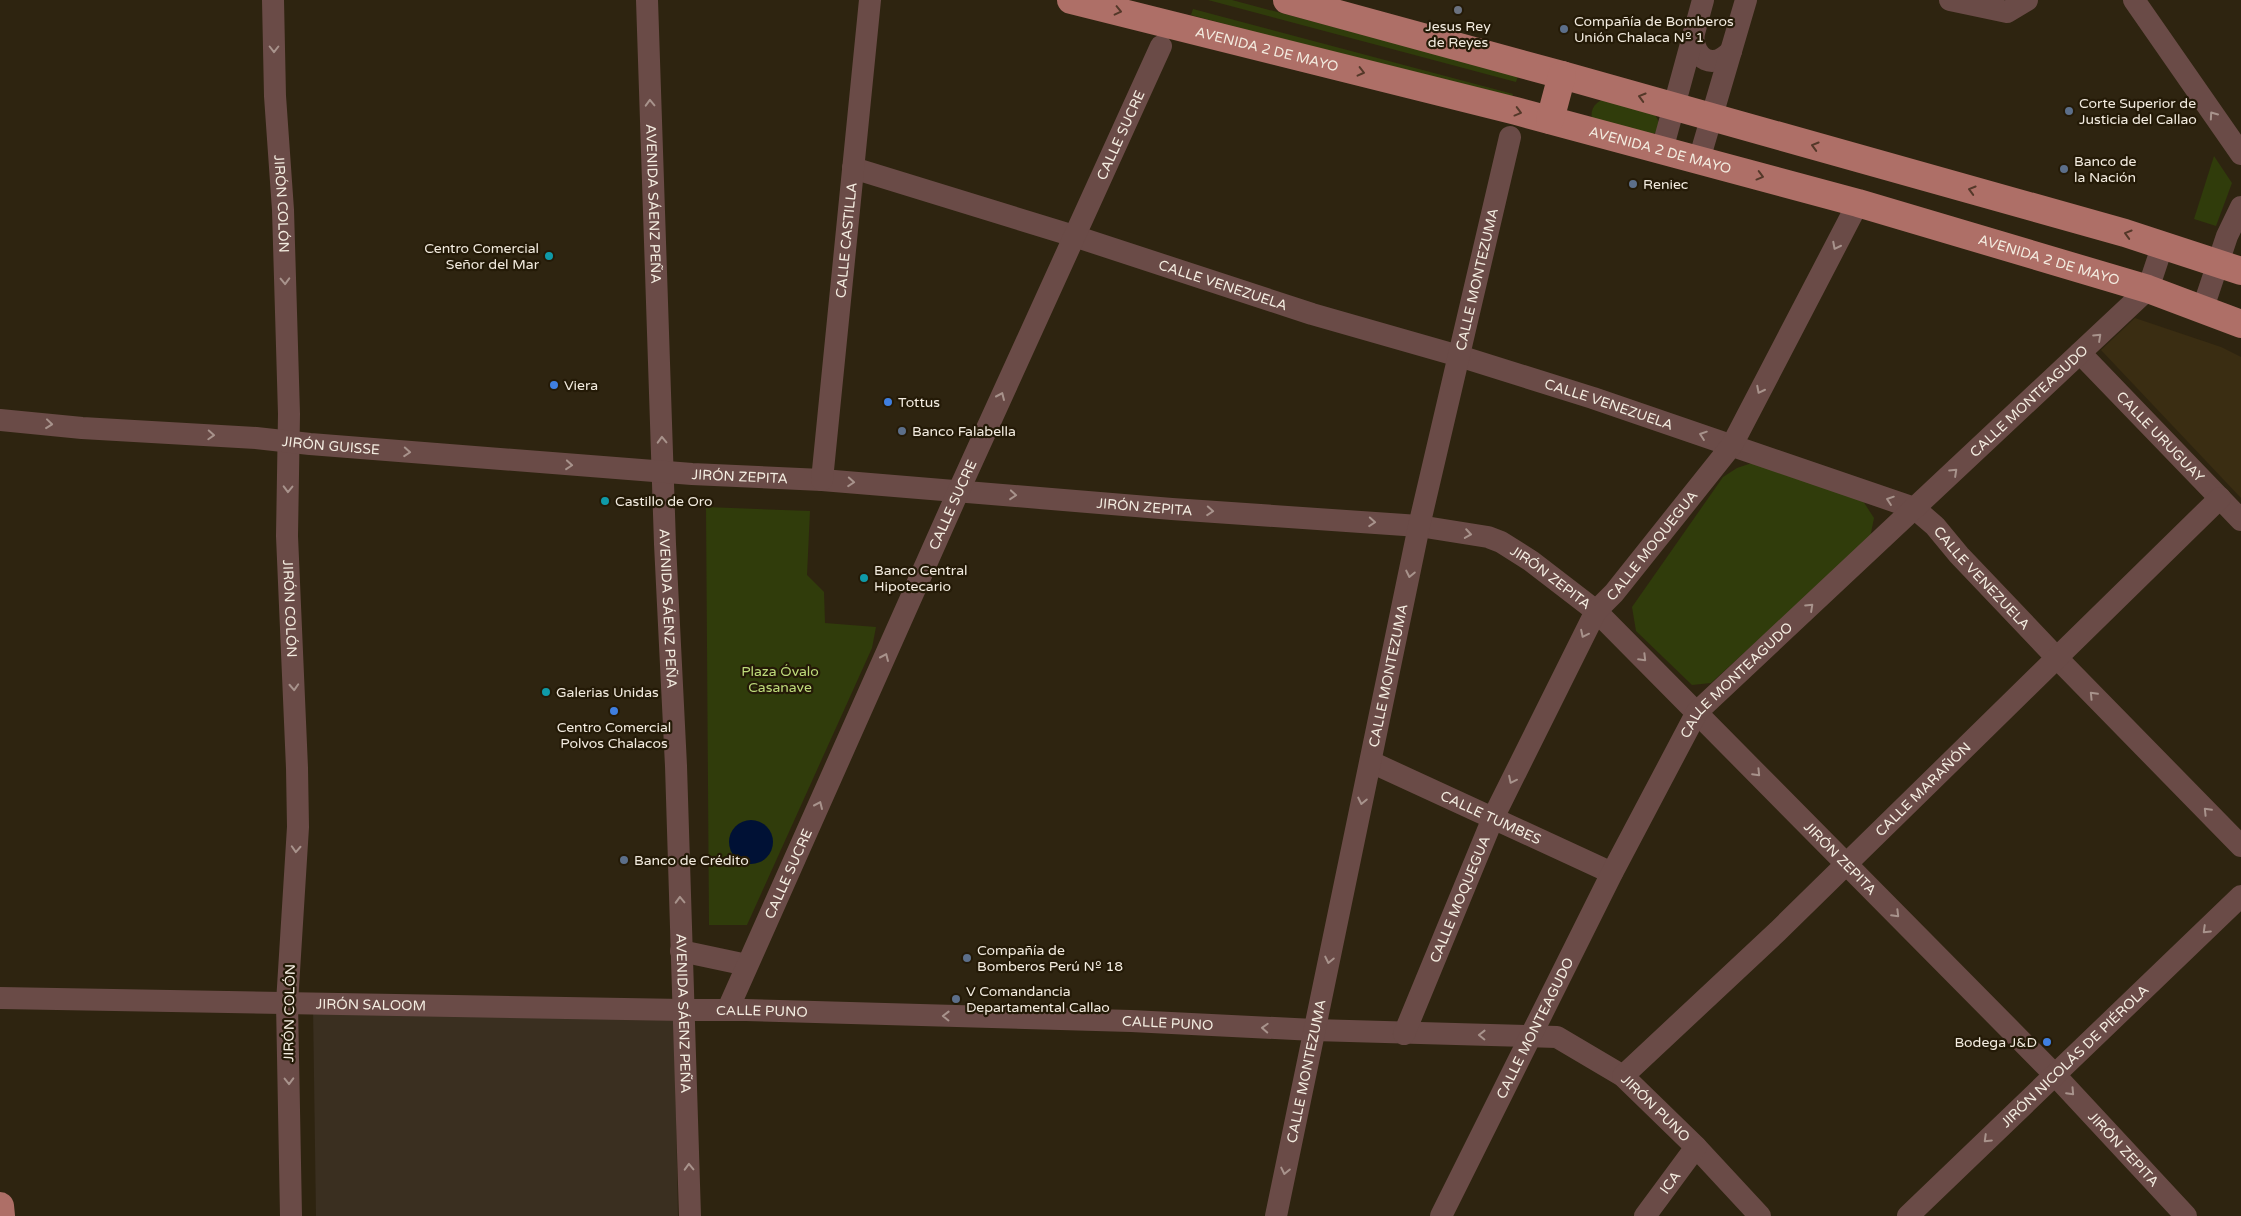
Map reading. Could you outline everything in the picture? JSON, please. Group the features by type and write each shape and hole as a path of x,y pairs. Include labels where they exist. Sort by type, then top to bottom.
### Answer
{"main road":[{"name":"AVENIDA 2 DE MAYO","path":"1070,0 1550,120 1858,203 2148,289 2203,308 2241,324"},
{"path":"1286,0 1562,74 2163,244 2229,266"},
{"path":"1550,120 1562,74"},
{"path":"0,1206 2,1216"}],"street":[{"name":"JIRÓN COLÓN","path":"273,0 275,96 283,220 288,441 287,536 298,768 298,827 287,1003 291,1216"},
{"name":"AVENIDA SÁENZ PEÑA","path":"647,0 662,472 690,1216"},
{"name":"CALLE CASTILLA","path":"822,480 870,0"},
{"path":"1662,150 1703,0"},
{"path":"1699,160 1746,0"},
{"path":"1950,0 2007,12 2026,0"},
{"path":"2134,0 2241,154"},
{"path":"1694,35 1694,47 1700,57 1711,62 1723,60 1731,51"},
{"name":"CALLE SUCRE","path":"728,1009 959,490 1161,46"},
{"name":"CALLE MONTEZUMA","path":"1276,1216 1419,526 1510,137"},
{"name":"CALLE VENEZUELA","path":"853,168 1074,236 1312,314 1459,356 1732,445 1914,508 1935,526 1959,555 2057,658 2241,846"},
{"name":"CALLE MOQUEGUA","path":"1404,1034 1493,818 1596,611 1614,593 1732,445 1858,203"},
{"path":"2203,308 2229,266 2241,207"},
{"name":"CALLE MONTEAGUDO","path":"1441,1216 1612,873 1697,712 2148,289 2163,244"},
{"name":"CALLE URUGUAY","path":"2080,353 2241,520"},
{"name":"JIRÓN GUISSE","path":"0,420 82,428 288,441 662,472"},
{"name":"JIRÓN ZEPITA","path":"662,472 822,480 1172,509 1419,526 1488,537 1501,542 1531,561 1596,611 2054,1074 2186,1216"},
{"name":"CALLE MARAÑÓN","path":"1623,1076 1696,1010 1847,864 2220,498"},
{"name":"CALLE TUMBES","path":"1371,762 1612,873"},
{"name":"JIRÓN NICOLÁS DE PIÉROLA","path":"1908,1216 2241,896"},
{"path":"681,951 747,965"},
{"name":"JIRÓN SALOOM","path":"0,998 683,1010"},
{"name":"CALLE PUNO","path":"683,1010 728,1009 1131,1021 1404,1034 1530,1036"},
{"name":"JIRÓN PUNO","path":"1530,1036 1557,1037 1623,1076 1696,1147 1760,1216"},
{"name":"ICA","path":"1645,1216 1696,1147"}],"shaded area":[{"path":"2135,318 2221,347 2241,357 2241,498 2101,350"},
{"path":"313,1004 674,1018 678,1216 316,1216"}],"green space":[{"path":"1208,0 1232,0 1518,76 1516,82"},
{"path":"1193,9 1513,94 1511,100 1191,15"},
{"path":"1604,99 1654,112 1661,127 1655,133 1646,137 1593,123 1591,115 1593,108"},
{"path":"2214,156 2232,183 2216,226 2194,219"},
{"path":"1752,463 1863,501 1874,518 1870,538 1711,683 1692,685 1636,631 1632,607 1723,477 1737,468"},
{"name":"Plaza Óvalo Casanave","path":"706,507 810,511 807,575 824,592 825,623 876,627 872,648 747,925 709,925"}],"water":[{"path":"751,820 763,824 769,830 773,842 769,854 763,860 751,864 739,860 733,854 729,842 733,830 739,824"}],"place":[{"name":"Jesus Rey de Reyes","path":"1458,10"},
{"name":"Compañía de Bomberos Unión Chalaca Nº 1","path":"1564,29"},
{"name":"Corte Superior de Justicia del Callao","path":"2069,111"},
{"name":"Banco de la Nación","path":"2064,169"},
{"name":"Reniec","path":"1633,184"},
{"name":"Centro Comercial Señor del Mar","path":"549,256"},
{"name":"Viera","path":"554,385"},
{"name":"Tottus","path":"888,402"},
{"name":"Banco Falabella","path":"902,431"},
{"name":"Castillo de Oro","path":"605,501"},
{"name":"Banco Central Hipotecario","path":"864,578"},
{"name":"Galerias Unidas","path":"546,692"},
{"name":"Centro Comercial Polvos Chalacos","path":"614,711"},
{"name":"Banco de Crédito","path":"624,860"},
{"name":"Compañía de Bomberos Perú Nº 18","path":"967,958"},
{"name":"V Comandancia Departamental Callao","path":"956,999"},
{"name":"Bodega J&D","path":"2047,1042"}]}
